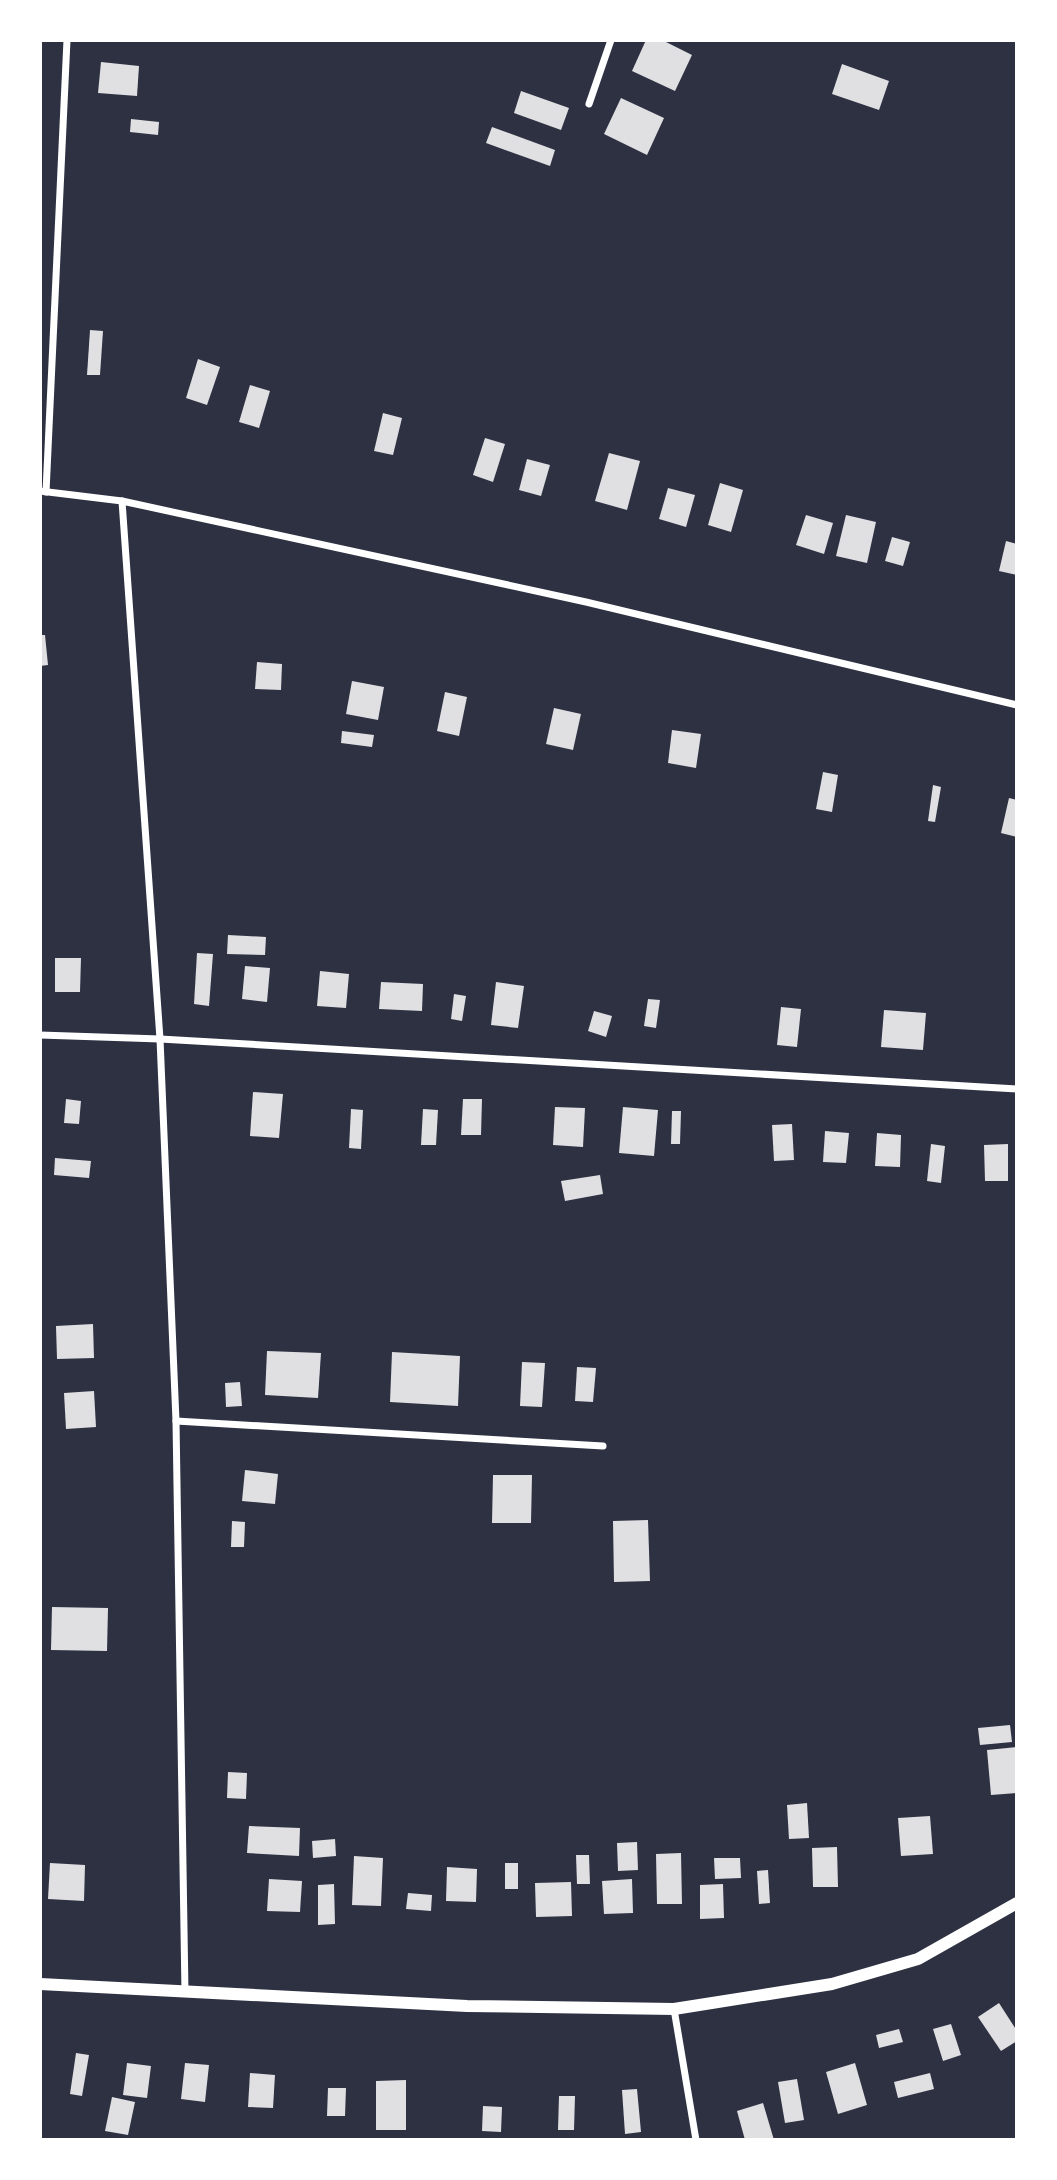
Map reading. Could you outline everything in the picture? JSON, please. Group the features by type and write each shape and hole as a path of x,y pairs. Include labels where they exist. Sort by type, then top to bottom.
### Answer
{"street":[{"path":"67,40 43,492 122,501 586,602 1017,705"},
{"path":"589,104 611,40"},
{"path":"122,501 160,1039 176,1420 185,1993"},
{"path":"40,1035 160,1039 1017,1089"},
{"path":"176,1420 603,1446"},
{"path":"40,1984 467,2006 674,2009 832,1984 918,1959 1017,1903"},
{"path":"674,2009 696,2140"}],"building":[{"path":"646,40 662,40 692,55 675,91 632,71"},
{"path":"101,62 139,66 137,96 98,93"},
{"path":"842,64 889,81 879,110 832,94"},
{"path":"521,91 569,108 561,130 514,113"},
{"path":"621,98 664,118 647,155 604,134"},
{"path":"131,119 159,122 158,135 130,132"},
{"path":"492,127 555,150 550,166 486,143"},
{"path":"90,330 103,331 100,375 87,375"},
{"path":"198,359 220,367 207,405 186,398"},
{"path":"250,385 270,391 259,428 239,422"},
{"path":"383,413 402,418 393,455 374,451"},
{"path":"485,438 505,444 493,482 473,475"},
{"path":"609,453 640,461 627,510 595,501"},
{"path":"527,459 550,465 541,496 519,490"},
{"path":"720,483 743,490 731,532 708,525"},
{"path":"668,488 695,495 686,527 659,519"},
{"path":"806,515 833,523 824,554 796,545"},
{"path":"846,515 876,522 867,563 836,556"},
{"path":"892,537 910,542 903,566 885,561"},
{"path":"1006,541 1017,544 1017,575 999,571"},
{"path":"40,635 45,635 48,665 40,666"},
{"path":"257,662 282,664 281,690 255,689"},
{"path":"352,681 384,687 378,720 346,714"},
{"path":"445,692 467,697 459,736 437,731"},
{"path":"554,708 581,714 573,750 546,744"},
{"path":"672,730 701,734 696,768 668,763"},
{"path":"342,731 374,735 372,747 341,743"},
{"path":"823,772 838,775 832,812 816,809"},
{"path":"933,785 941,787 935,822 928,821"},
{"path":"1009,798 1017,800 1017,837 1001,833"},
{"path":"228,935 266,937 265,955 227,954"},
{"path":"197,953 213,954 209,1006 194,1004"},
{"path":"55,958 81,958 80,992 55,992"},
{"path":"245,966 270,968 267,1002 242,999"},
{"path":"320,971 349,974 346,1008 317,1006"},
{"path":"381,982 423,984 422,1011 379,1009"},
{"path":"496,982 524,986 518,1028 491,1025"},
{"path":"454,994 466,996 462,1021 451,1019"},
{"path":"648,999 660,1000 656,1028 644,1026"},
{"path":"781,1007 801,1009 797,1047 777,1045"},
{"path":"884,1010 926,1013 923,1050 881,1047"},
{"path":"594,1011 612,1016 606,1037 588,1031"},
{"path":"253,1092 283,1094 279,1138 250,1136"},
{"path":"66,1099 81,1101 79,1124 64,1123"},
{"path":"463,1099 482,1099 481,1135 461,1135"},
{"path":"555,1107 585,1108 583,1147 553,1145"},
{"path":"623,1107 658,1110 654,1156 619,1153"},
{"path":"351,1109 363,1110 361,1149 349,1148"},
{"path":"423,1109 438,1110 436,1145 421,1145"},
{"path":"672,1111 681,1111 680,1144 671,1144"},
{"path":"792,1124 794,1160 774,1161 772,1125"},
{"path":"825,1131 849,1133 846,1163 823,1162"},
{"path":"877,1133 901,1135 900,1167 875,1166"},
{"path":"931,1144 945,1146 941,1183 927,1181"},
{"path":"1008,1144 1008,1181 985,1181 984,1145"},
{"path":"55,1158 91,1161 89,1178 54,1175"},
{"path":"600,1175 603,1194 565,1201 561,1181"},
{"path":"93,1324 94,1358 57,1359 56,1326"},
{"path":"267,1351 321,1353 318,1398 265,1395"},
{"path":"392,1352 460,1356 458,1406 390,1402"},
{"path":"522,1362 545,1363 542,1407 520,1406"},
{"path":"577,1367 596,1368 593,1402 575,1401"},
{"path":"240,1382 242,1406 226,1407 225,1383"},
{"path":"94,1391 96,1427 66,1429 64,1393"},
{"path":"245,1470 278,1474 275,1504 242,1501"},
{"path":"493,1475 532,1475 531,1523 492,1523"},
{"path":"648,1520 650,1581 614,1582 613,1521"},
{"path":"232,1521 245,1522 244,1547 231,1547"},
{"path":"52,1607 108,1608 107,1651 51,1650"},
{"path":"1010,1725 1012,1742 980,1745 978,1728"},
{"path":"1017,1747 1017,1793 991,1795 987,1750"},
{"path":"228,1772 247,1773 246,1799 227,1798"},
{"path":"807,1803 809,1838 789,1839 787,1805"},
{"path":"930,1816 933,1854 901,1856 898,1818"},
{"path":"249,1826 300,1828 299,1856 247,1853"},
{"path":"335,1839 336,1856 313,1858 312,1841"},
{"path":"637,1842 638,1870 618,1871 617,1843"},
{"path":"837,1847 838,1887 813,1887 812,1848"},
{"path":"681,1853 682,1904 657,1904 656,1854"},
{"path":"576,1855 589,1855 590,1884 577,1884"},
{"path":"354,1856 383,1858 381,1906 352,1905"},
{"path":"714,1858 740,1858 741,1878 715,1879"},
{"path":"50,1863 85,1865 84,1901 48,1899"},
{"path":"505,1863 518,1863 518,1889 505,1889"},
{"path":"447,1867 477,1869 476,1902 446,1901"},
{"path":"768,1870 770,1903 759,1904 757,1871"},
{"path":"269,1879 302,1881 300,1912 267,1911"},
{"path":"632,1879 633,1913 604,1914 602,1881"},
{"path":"571,1882 572,1916 536,1917 535,1883"},
{"path":"334,1884 335,1924 318,1925 318,1885"},
{"path":"723,1884 724,1918 700,1919 700,1885"},
{"path":"408,1893 432,1895 431,1911 406,1909"},
{"path":"999,2003 1017,2031 1017,2041 1001,2051 978,2017"},
{"path":"951,2024 961,2055 943,2061 933,2029"},
{"path":"899,2029 903,2042 879,2048 876,2035"},
{"path":"76,2053 89,2055 82,2096 70,2094"},
{"path":"127,2063 151,2066 147,2098 123,2095"},
{"path":"185,2063 209,2065 205,2102 181,2099"},
{"path":"855,2063 867,2105 838,2114 826,2072"},
{"path":"250,2073 275,2075 273,2108 248,2107"},
{"path":"930,2073 934,2089 898,2098 894,2082"},
{"path":"797,2079 804,2120 785,2123 778,2082"},
{"path":"406,2080 406,2130 376,2130 376,2081"},
{"path":"328,2088 346,2088 345,2116 327,2116"},
{"path":"637,2089 641,2132 625,2134 622,2090"},
{"path":"559,2096 575,2096 574,2130 558,2130"},
{"path":"112,2097 135,2102 128,2135 105,2131"},
{"path":"763,2103 774,2140 745,2140 737,2111"},
{"path":"483,2106 502,2107 501,2132 482,2131"}]}
